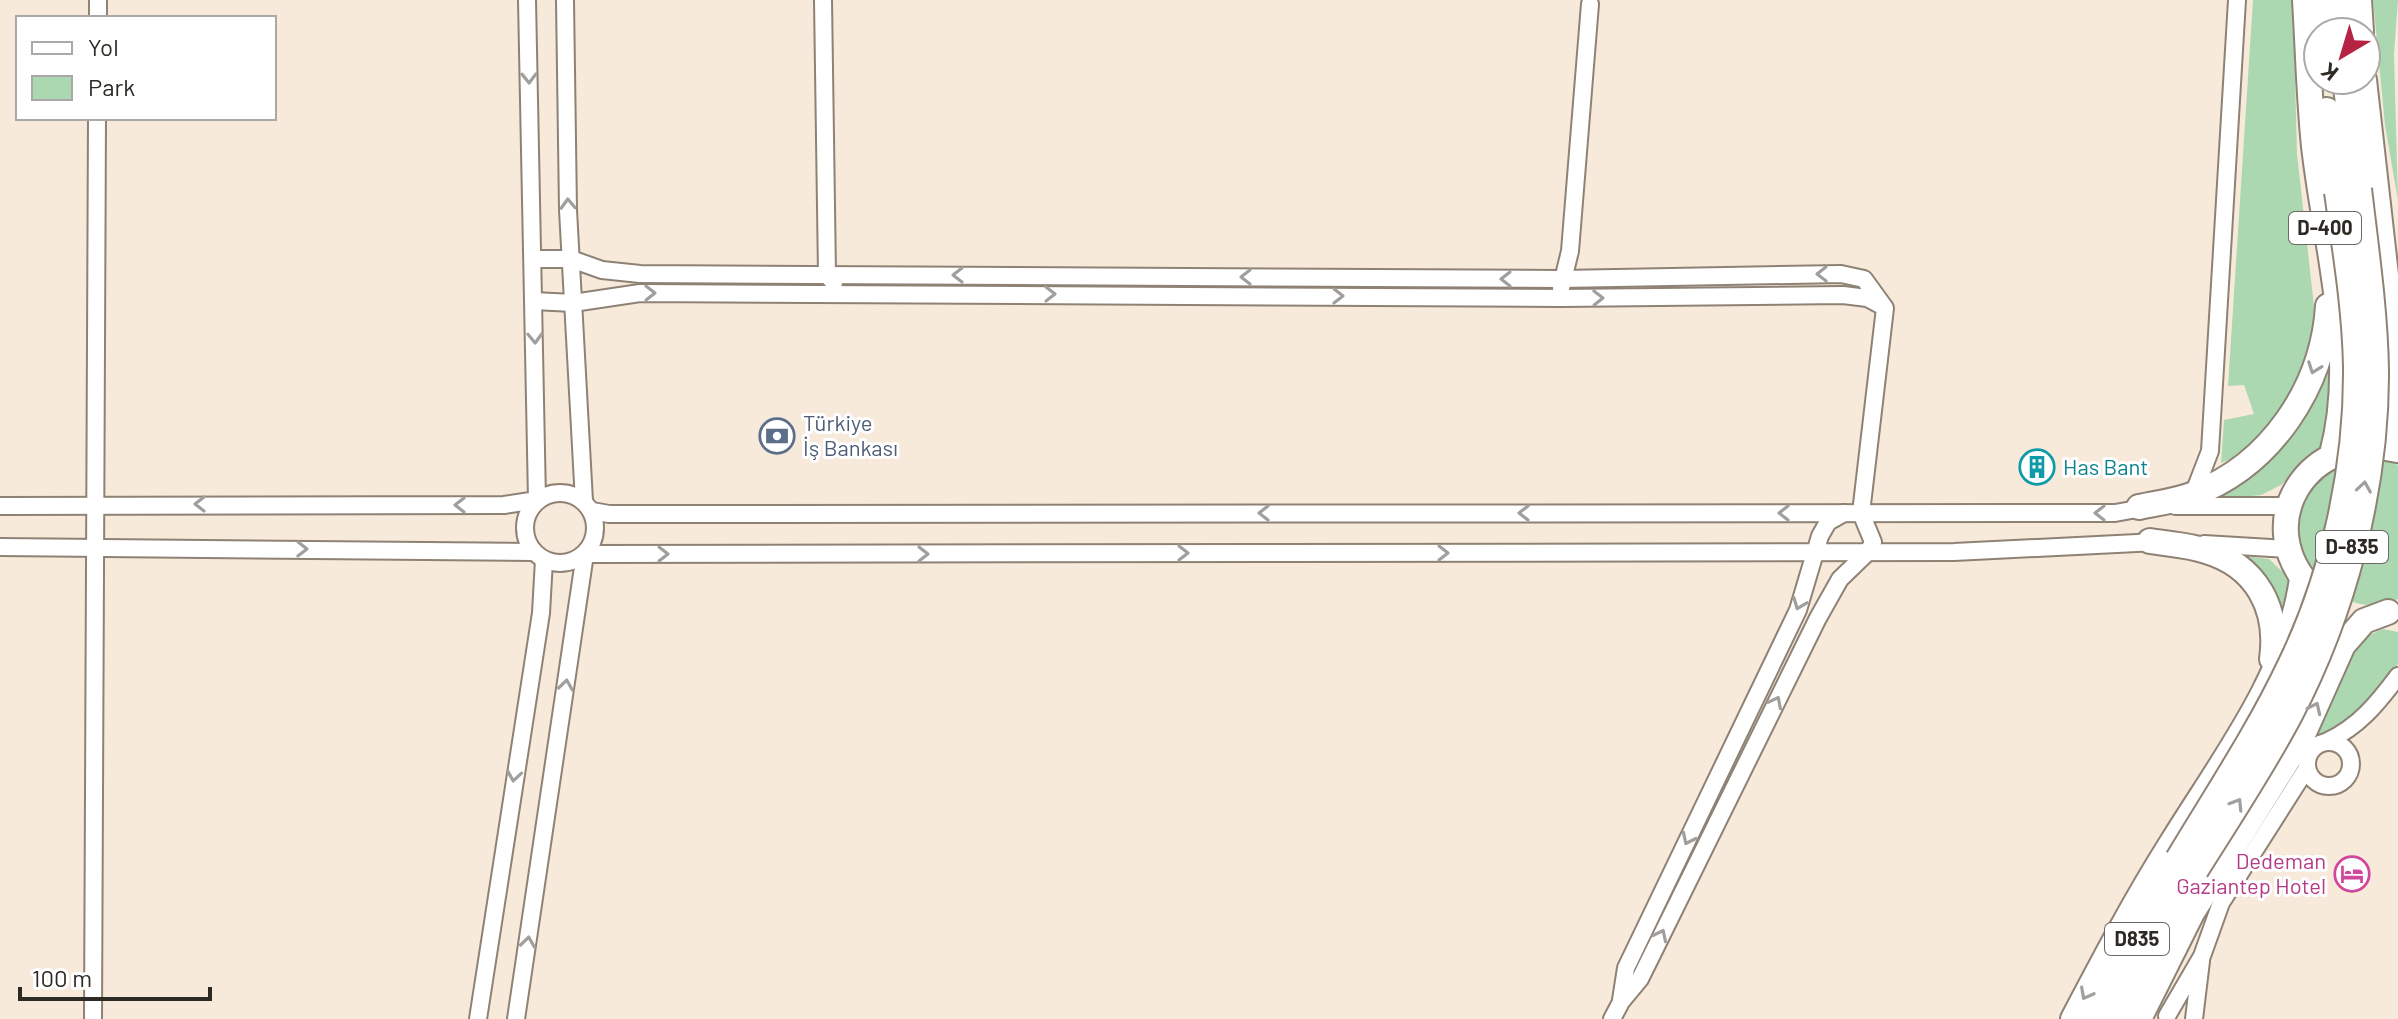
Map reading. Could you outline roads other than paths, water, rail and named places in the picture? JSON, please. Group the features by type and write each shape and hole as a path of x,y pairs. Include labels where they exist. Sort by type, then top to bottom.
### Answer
{"highway":[{"name":"D-400","path":"2305,0 2314,145 2341,340 2340,425 2332,454"},
{"name":"D-835","path":"2328,96 2358,193"},
{"name":"D-835","path":"2187,864 2293,661 2312,612 2339,519 2356,370 2353,307 2358,193 2347,96"},
{"name":"D-400","path":"2363,96 2358,193 2398,262"},
{"path":"2358,193 2389,302 2393,413 2398,435"},
{"path":"2139,507 2193,495 2227,478 2264,449 2299,402 2324,338 2330,264"},
{"path":"2395,612 2364,613 2341,608 2319,596 2302,579 2288,549 2289,506 2299,485 2313,467 2332,454 2353,447 2376,446 2398,450"},
{"path":"2150,541 2207,551 2232,562 2252,580 2267,599 2275,627 2269,679"},
{"path":"2073,1019 2116,937 2269,679 2293,626 2302,579"},
{"path":"2139,1019 2192,913 2301,739 2343,645 2364,621 2395,612"},
{"name":"D835","path":"2097,1019 2187,864"},
{"name":"D835","path":"2120,1019 2187,864"}],"street":[{"path":"478,1019 541,613 539,556 524,526 527,514 537,500 527,0"},
{"path":"516,1019 585,554 593,543 596,528 588,506 573,303 565,0"},
{"path":"823,0 827,275 842,294"},
{"path":"2193,495 2210,451 2237,0"},
{"path":"1561,298 1561,279 1570,251 1590,4"},
{"path":"93,1019 97,120"},
{"path":"533,259 571,259 602,270 640,274 1561,279 1841,274 1864,279 1885,308 1853,513 1873,542 1868,552 1840,579 1640,979 1612,1019"},
{"path":"995,294 996,276"},
{"path":"1207,276 1207,295"},
{"path":"534,301 573,303 640,293 1561,298 1843,295 1867,298 1885,308"},
{"path":"0,506 504,505 537,500 560,492 588,506 1853,513 2115,513 2139,507 2289,506"},
{"path":"1621,1002 1626,968 1798,610 1820,536 1828,522 1853,513"},
{"path":"0,547 539,556 559,564 585,554 1970,552 2150,541 2288,549"},
{"path":"2164,1017 2179,1014 2192,1019 2202,956 2221,903 2307,768 2310,753 2349,731 2370,712 2398,676"},
{"path":"2281,811 2321,784 2341,782 2350,772 2351,759 2370,712"},
{"path":"1744,725 1761,733"},
{"path":"2328,741 2342,746 2351,759"},
{"path":"2307,768 2321,784"},
{"path":"2164,1017 2202,956"}],"place":[{"name":"Türkiye İş Bankası","path":"777,436"},
{"name":"Has Bant","path":"2037,467"},
{"name":"Dedeman Gaziantep Hotel","path":"2352,874"}]}
